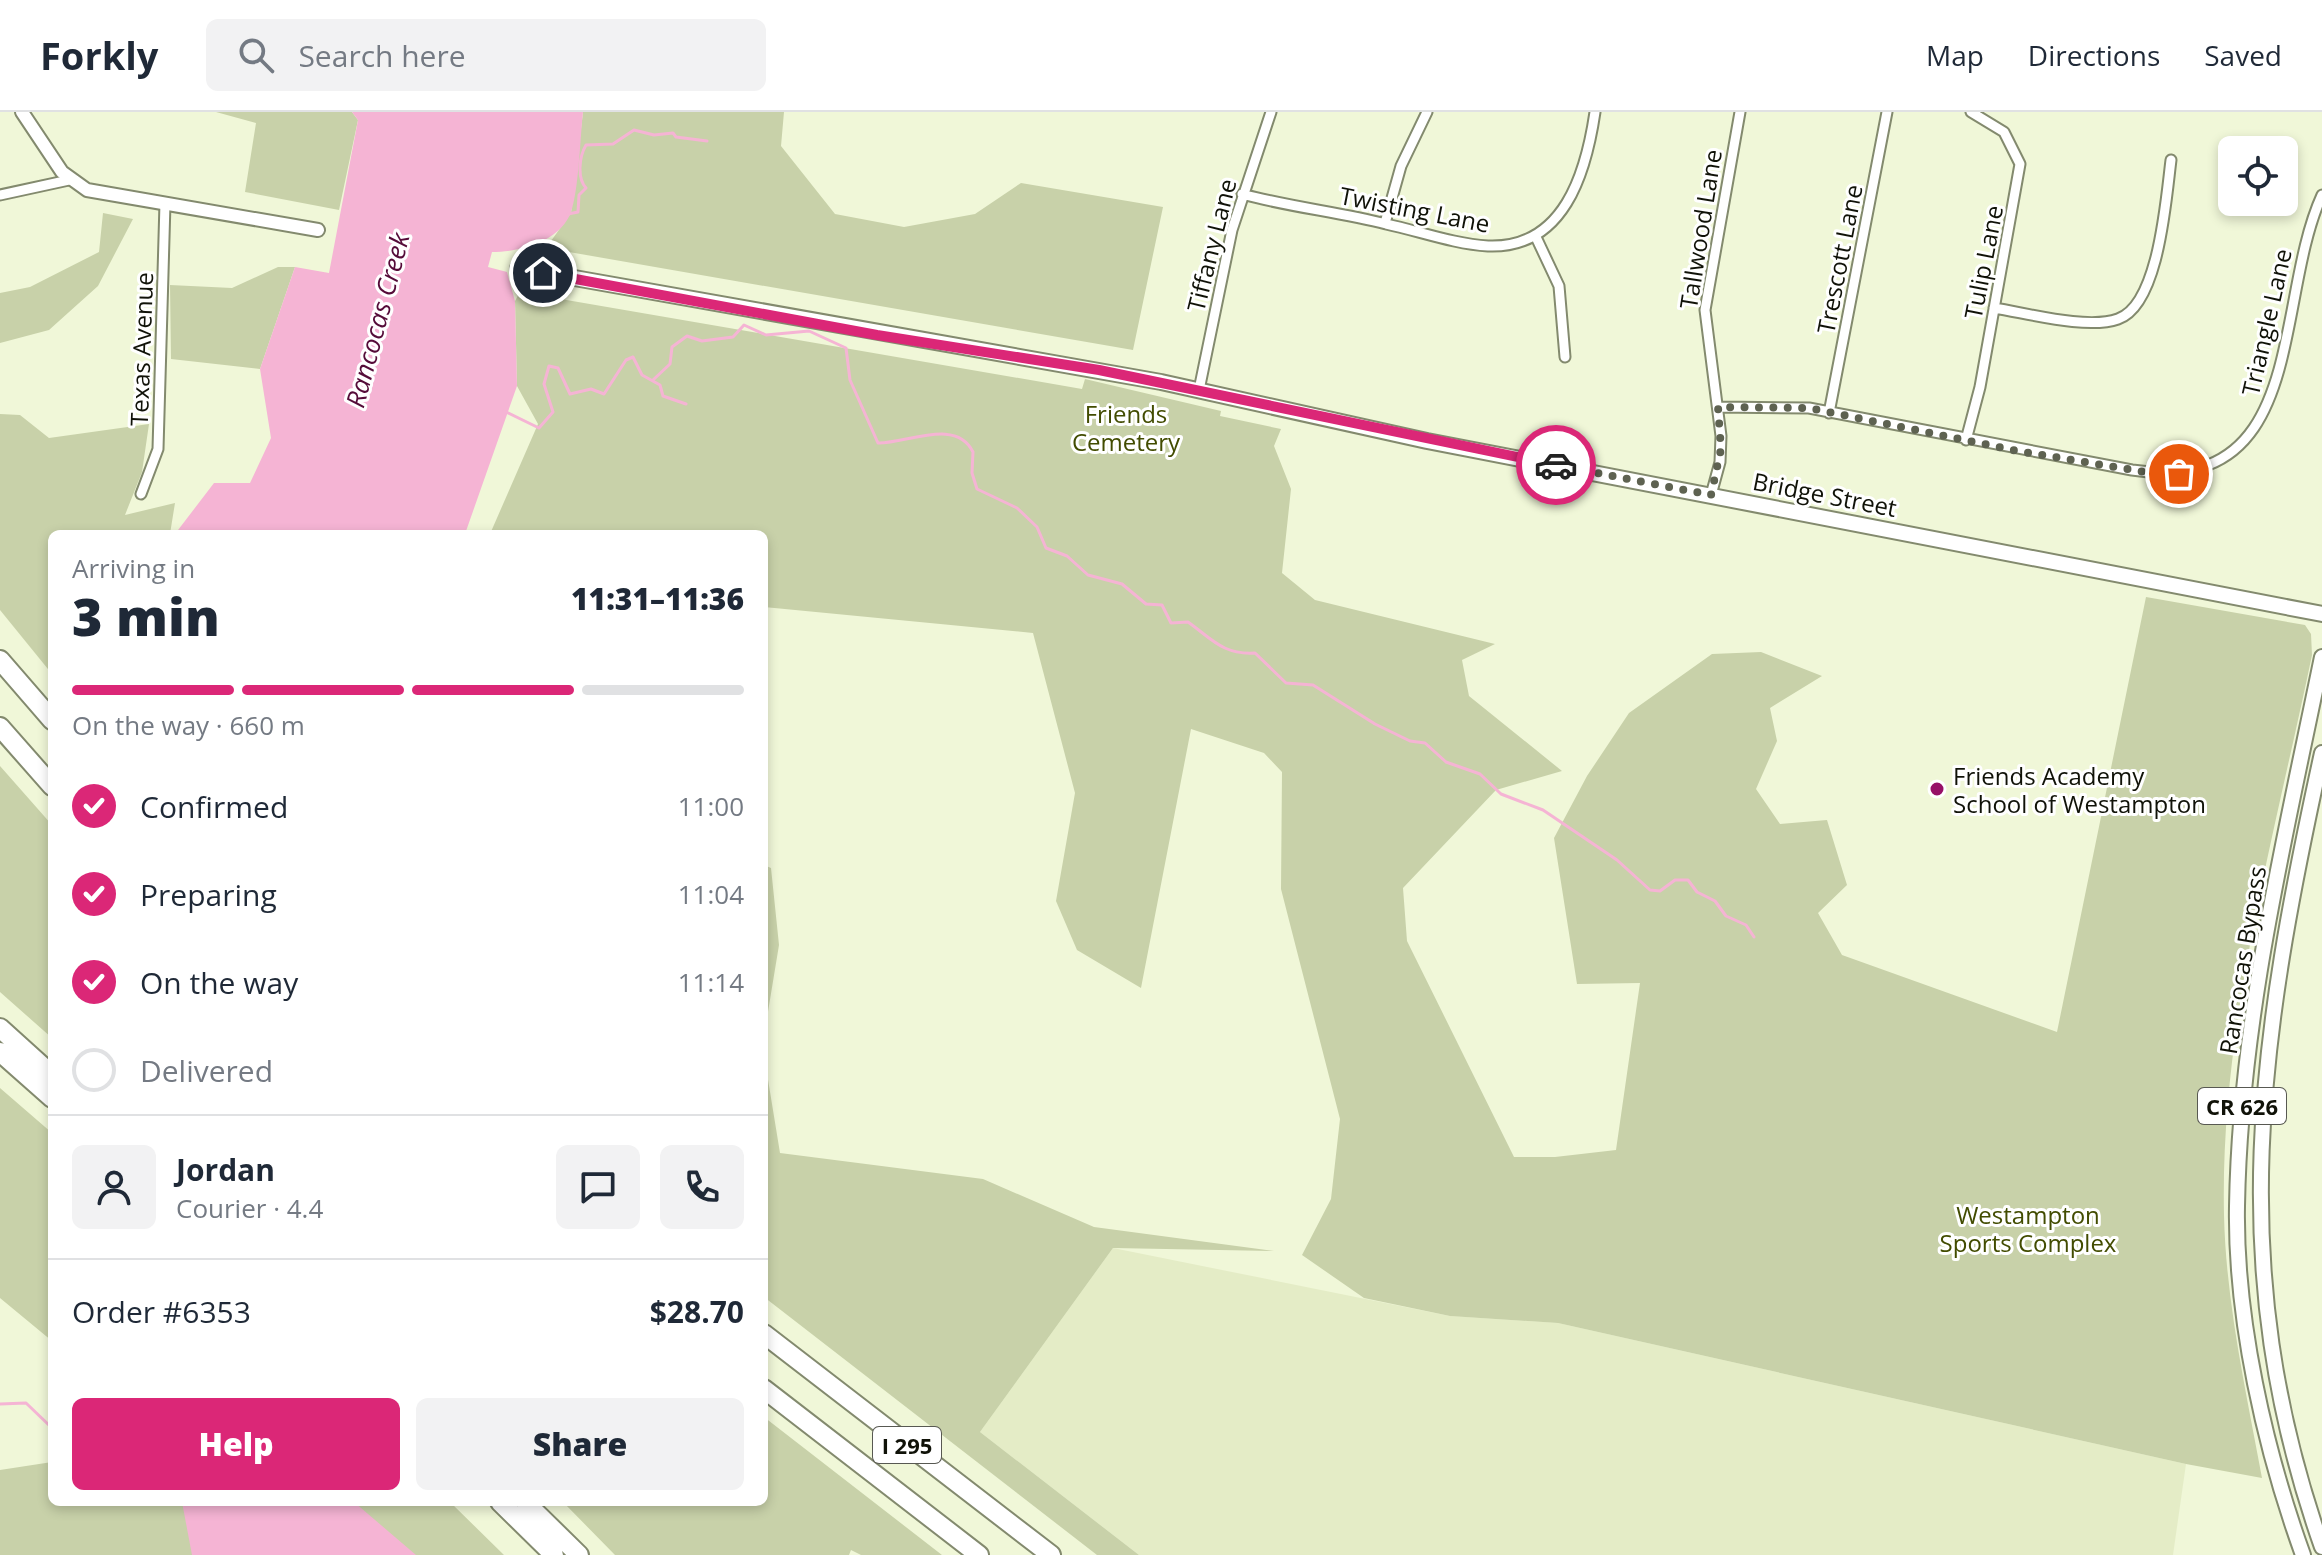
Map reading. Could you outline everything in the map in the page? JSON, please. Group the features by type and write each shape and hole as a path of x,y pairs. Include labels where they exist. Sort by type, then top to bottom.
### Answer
{"highway":[{"path":"0,660 48,715"},
{"path":"0,727 48,781"},
{"path":"0,1028 48,1071"},
{"path":"0,1052 48,1094"},
{"name":"I 295","path":"768,1337 1051,1555"},
{"name":"I 295","path":"768,1392 979,1555"},
{"path":"504,1506 554,1555"},
{"path":"529,1506 579,1555"}],"main road":[{"name":"Bridge Street","path":"518,268 1199,390 1413,438 2322,614"},
{"name":"Rancocas Bypass","path":"2303,1555 2265,1422 2246,1325 2237,1208 2251,1021 2322,657"},
{"name":"Rancocas Bypass","path":"2322,753 2272,1014 2259,1169 2262,1274 2272,1354 2290,1443 2322,1547"}],"street":[{"path":"22,112 69,180 87,190 318,230"},
{"name":"Tiffany Lane","path":"1199,390 1242,194 1271,112"},
{"path":"1385,223 1401,166 1427,112"},
{"name":"Twisting Lane","path":"1242,194 1489,246 1517,243 1535,235 1561,213 1577,188 1595,112"},
{"name":"Tallwood Lane","path":"1711,495 1721,449 1705,310 1740,112"},
{"name":"Trescott Lane","path":"1829,413 1887,112"},
{"name":"Tulip Lane","path":"1966,440 1980,387 2020,164 2004,132 1971,112"},
{"path":"1994,308 2105,322 2129,313 2145,294 2153,269 2171,160"},
{"path":"0,195 69,180"},
{"name":"Triangle Lane","path":"1718,407 1795,406 2163,475 2179,474 2223,457 2247,438 2271,401 2305,240 2322,195"},
{"name":"Texas Avenue","path":"141,494 158,449 165,203"},
{"path":"1535,235 1559,286 1565,357"}],"shaded area":[{"path":"1113,1248 1450,1316 1558,1323 2186,1464 2173,1555 1139,1555 980,1432"}],"green space":[{"path":"216,112 352,112 358,120 339,210 245,192 256,123"},
{"path":"583,112 784,112 781,146 835,214 904,227 975,214 1021,183 1163,207 1133,350 546,248 571,213"},
{"path":"103,213 133,219 98,286 49,330 0,343 0,293 30,287 99,252"},
{"path":"278,267 295,267 260,369 171,359 170,285 232,288"},
{"path":"520,292 1082,389 1085,379 1221,411 1220,416 1281,429 1274,446 1291,489 1282,573 1315,600 1495,644 1462,660 1469,696 1562,771 1496,790 1403,888 1407,941 1514,1157 1555,1157 1616,1150 1640,983 1577,984 1554,838 1587,776 1629,713 1712,654 1761,652 1822,676 1770,708 1777,741 1756,789 1780,824 1827,820 1847,885 1818,913 1842,955 2057,1032 2146,597 2305,625 2311,634 2312,655 2252,933 2240,1003 2225,1144 2224,1215 2229,1281 2262,1478 2186,1464 1558,1323 1450,1316 1364,1298 1302,1255 1331,1199 1340,1119 1281,889 1282,772 1264,753 1191,729 1141,988 1077,950 1056,901 1075,793 1033,633 768,607 768,530 492,530 538,424 517,386 515,301"},
{"path":"0,414 20,415 49,438 149,424 142,472 125,515 175,503 171,530 48,530 48,669 0,610"},
{"path":"0,766 48,820 48,1034 0,992"},
{"path":"768,867 771,868 779,945 768,1012"},
{"path":"768,1080 780,1153 983,1179 1094,1227 1274,1251 1113,1248 980,1432 1139,1555 1097,1555 768,1300"},
{"path":"0,1088 48,1130 48,1338 0,1298"},
{"path":"768,1420 942,1555 861,1555 851,1550 849,1555 615,1555 567,1506 768,1506"},
{"path":"48,1463 48,1506 454,1506 504,1555 0,1555 0,1470"}],"water":[{"name":"Rancocas Creek","path":"352,112 583,112 576,190 566,222 538,243 492,252 488,267 507,272 515,301 517,386 466,530 178,530 214,483 250,483 271,438 260,369 295,267 329,273 358,120"},
{"path":"183,1506 359,1506 416,1555 192,1555"}],"waterway":[{"path":"568,214 578,212 579,195 586,188 580,167 586,145 613,144 634,130 654,135 673,133 676,137 707,141"},
{"path":"653,380 670,364 672,347 687,336 702,341 733,337 744,325 766,335 809,331 846,348 850,380 878,443 930,435 955,436 973,452 972,473 977,489 1017,508 1037,527 1046,548 1067,556 1088,575 1122,584 1146,604 1162,605 1171,623 1188,622 1226,649 1255,653 1286,683 1313,685 1375,724 1410,741 1425,743 1446,762 1480,774 1501,794 1543,810 1617,860 1650,890 1660,891 1675,880 1688,880 1697,892 1715,901 1726,916 1746,925 1754,937"},
{"path":"504,411 539,428 553,412 544,384 549,366 558,368 570,394 591,389 604,394 626,360 633,357 642,375 660,385 663,396 686,404"},
{"path":"0,1404 26,1403 48,1424"}],"way so far":[{"path":"1556,465 1711,495 1720,462 1718,407 1795,406 2018,451 2163,475 2179,474"}],"place":[{"name":"Friends Academy School of Westampton","path":"1937,789"}],"route":[{"path":"543,273 877,335 1099,370 1385,433 1556,465"}],"park label":[{"name":"Friends Cemetery","path":"1126,427"},
{"name":"Westampton Sports Complex","path":"2028,1228"}]}
